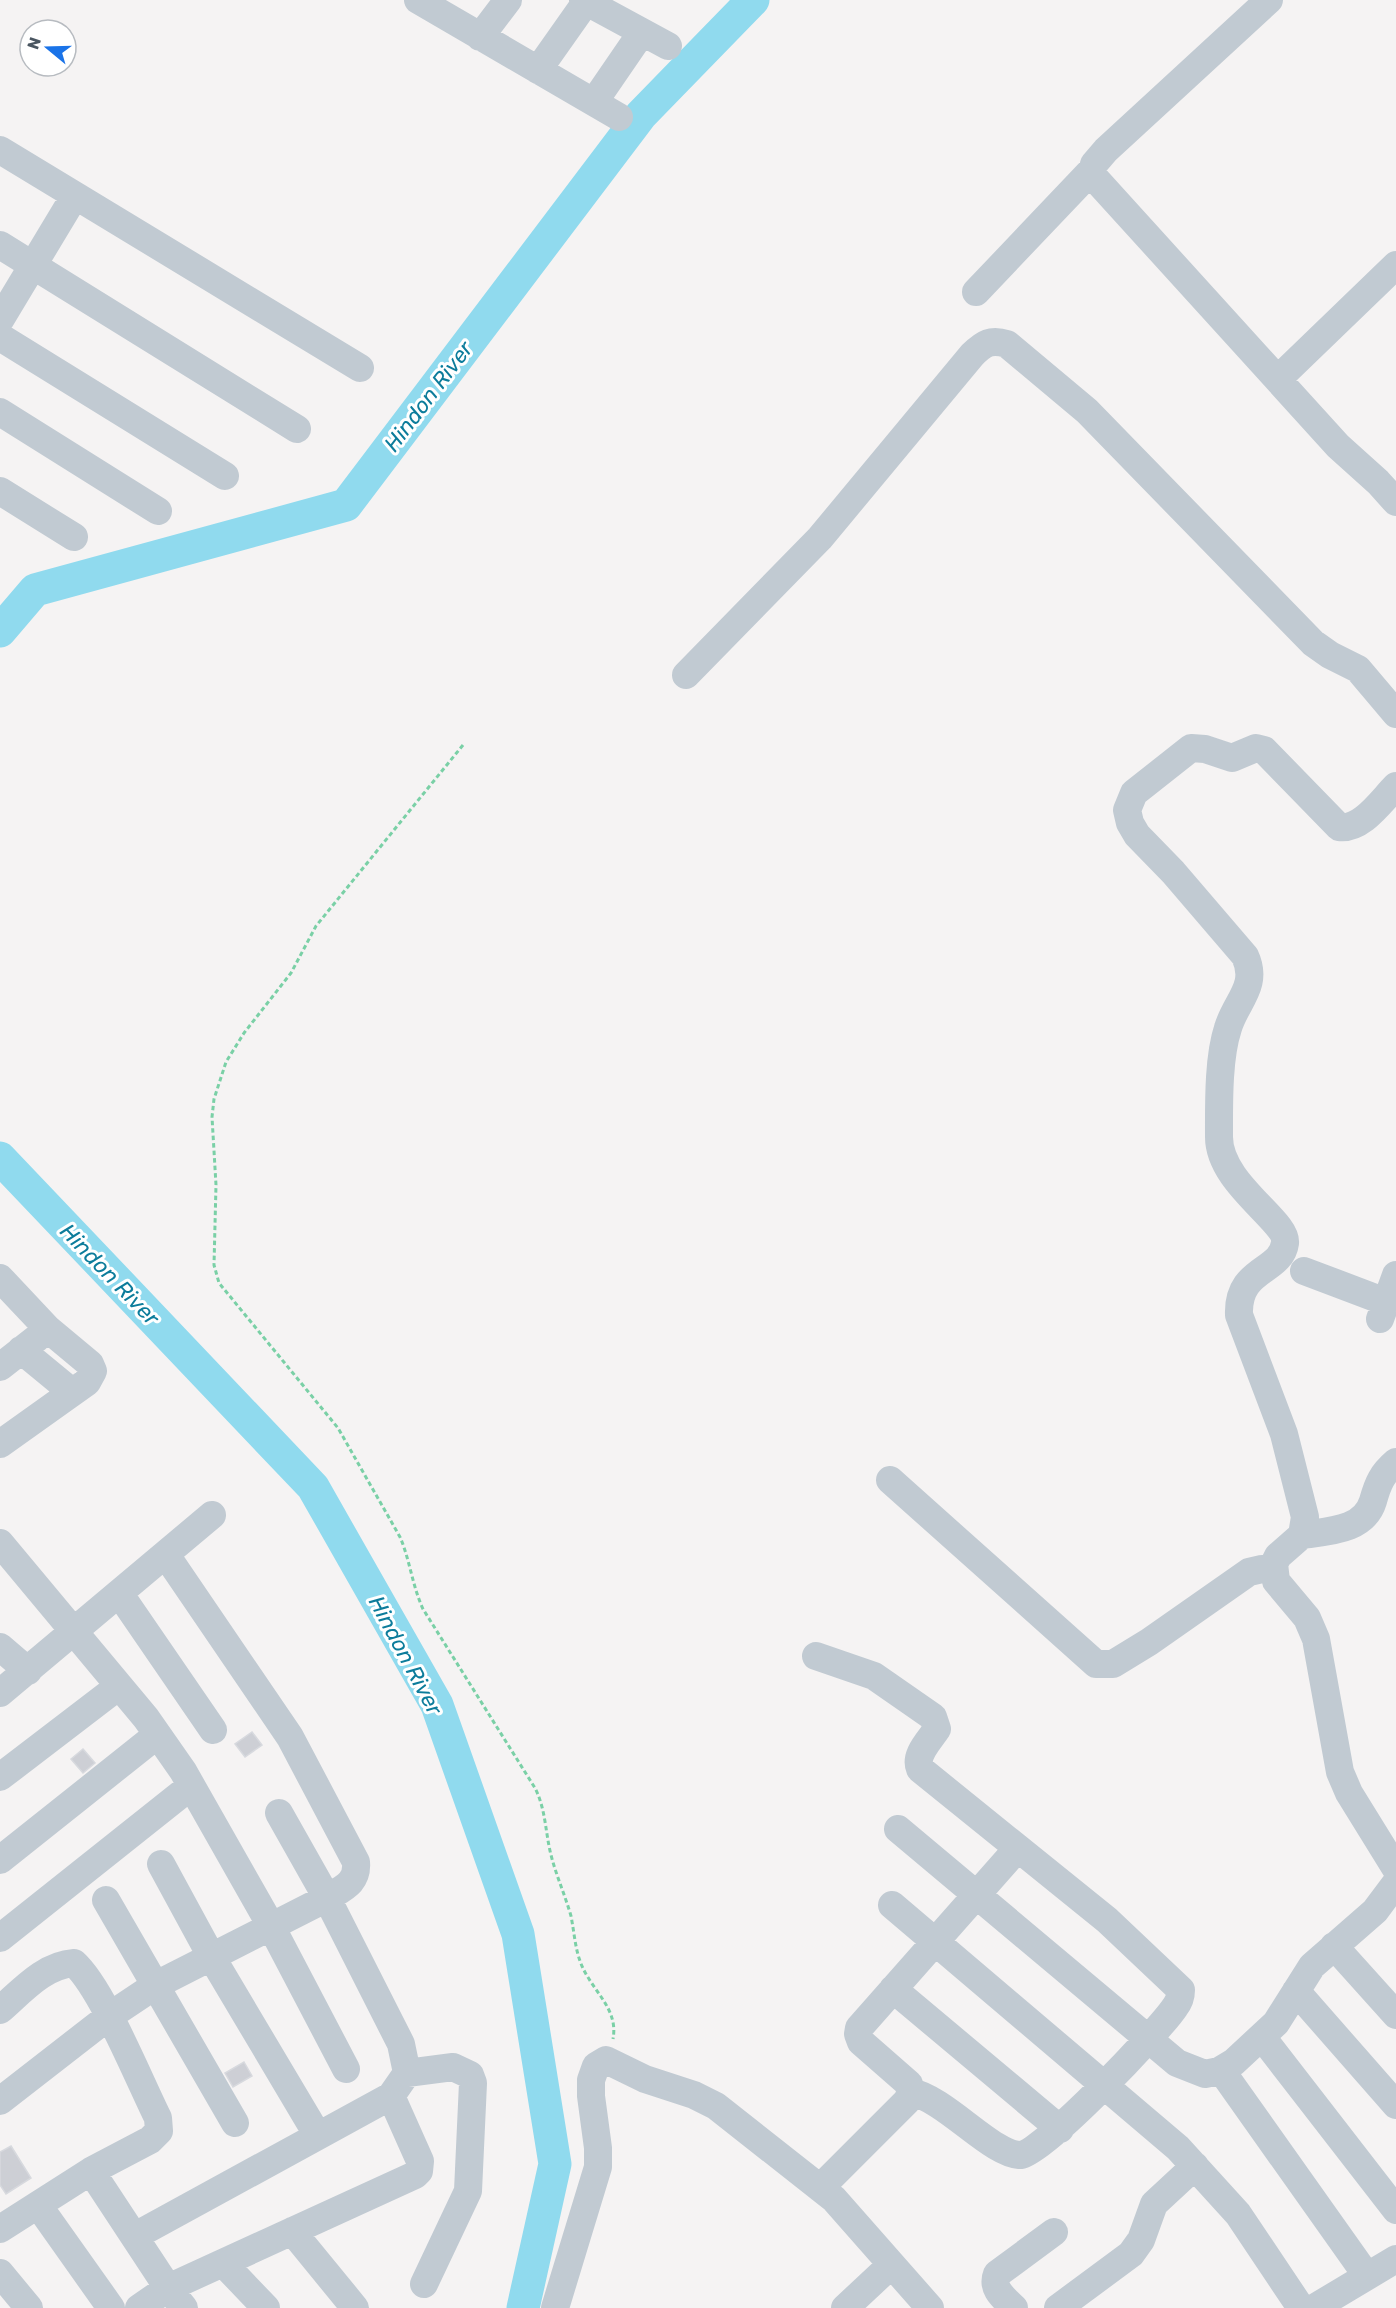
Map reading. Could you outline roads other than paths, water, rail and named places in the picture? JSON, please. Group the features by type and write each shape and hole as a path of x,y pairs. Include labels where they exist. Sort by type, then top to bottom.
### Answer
{"street":[{"path":"418,0 619,117"},
{"path":"480,37 508,0"},
{"path":"976,292 1092,170 1106,150 1269,0"},
{"path":"537,70 585,1 668,46"},
{"path":"594,102 642,32"},
{"path":"0,150 74,197 360,368"},
{"path":"1092,170 1092,175 1101,187 1338,446 1378,482 1396,502"},
{"path":"0,320 74,197"},
{"path":"0,245 297,429"},
{"path":"1278,379 1396,266"},
{"path":"0,337 225,476"},
{"path":"686,675 819,538 972,355 984,344 995,340 1007,344 1087,411 1313,643 1330,656 1358,669 1396,714"},
{"path":"0,412 158,512"},
{"path":"0,491 74,537"},
{"path":"1302,1535 1305,1517 1284,1434 1239,1315 1238,1299 1245,1285 1283,1252 1286,1240 1280,1228 1234,1180 1224,1161 1219,1140 1223,1046 1228,1025 1247,988 1251,970 1245,956 1173,872 1137,835 1127,810 1134,793 1191,748 1205,749 1232,758 1256,748 1264,750 1339,827 1349,828 1359,824 1396,786"},
{"path":"1304,1271 1383,1311 1396,1275"},
{"path":"0,1278 48,1329 90,1364 93,1371 87,1382 0,1444"},
{"path":"48,1329 11,1359 72,1392"},
{"path":"1396,1462 1381,1476 1370,1509 1363,1519 1346,1528 1302,1535 1278,1556 1274,1572 1280,1589 1307,1618 1316,1639 1340,1772 1349,1793 1396,1869"},
{"path":"890,1480 1096,1664 1105,1666 1113,1664 1149,1642 1249,1572 1262,1569 1274,1572"},
{"path":"0,1693 212,1515"},
{"path":"0,1543 119,1686 157,1735 192,1786 271,1926 346,2069"},
{"path":"0,2101 108,2017 156,1985 327,1898 351,1883 357,1874 356,1862 290,1737 166,1555"},
{"path":"119,1593 213,1730"},
{"path":"0,1647 28,1671"},
{"path":"816,1656 874,1676 933,1717 937,1729 919,1756 917,1762 920,1769 1107,1920 1180,1988 1182,1993 1174,2008 1104,2085 1041,2145 1020,2155 1005,2151 928,2097 911,2092"},
{"path":"0,1777 119,1686"},
{"path":"0,1860 157,1735"},
{"path":"0,1938 192,1786"},
{"path":"135,2236 391,2096 407,2073 401,2044 327,1898 279,1812"},
{"path":"898,1829 976,1896 1148,2036 1177,2063 1193,2071 1206,2073 1221,2070 1234,2062 1262,2037 1276,2023 1312,1966 1375,1911 1396,1883"},
{"path":"820,2188 908,2101 911,2092 909,2084 861,2042 858,2034 859,2028 1017,1849"},
{"path":"161,1864 211,1956 318,2136"},
{"path":"106,1900 235,2123"},
{"path":"892,1905 1178,2148 1238,2214 1301,2308"},
{"path":"1334,1946 1396,2015"},
{"path":"0,2010 43,1973 59,1964 74,1963 83,1971 108,2017 158,2118 159,2131 150,2140 91,2171 0,2229"},
{"path":"893,1989 1060,2129"},
{"path":"1296,1991 1396,2105"},
{"path":"1262,2037 1396,2210"},
{"path":"555,2308 598,2167 591,2080 596,2066 606,2060 645,2079 694,2095 716,2106 834,2199 930,2308"},
{"path":"407,2073 453,2067 470,2075 473,2083 468,2191 424,2284"},
{"path":"1221,2070 1367,2276"},
{"path":"139,2308 176,2298 223,2263 419,2171 420,2161 391,2096"},
{"path":"1058,2308 1131,2254 1141,2240 1154,2204 1195,2166"},
{"path":"91,2171 176,2298"},
{"path":"38,2205 111,2308"},
{"path":"292,2231 355,2308"},
{"path":"1014,2308 995,2286 994,2281 997,2274 1054,2232"},
{"path":"1314,2308 1396,2259"},
{"path":"223,2263 266,2308"},
{"path":"845,2308 891,2265"},
{"path":"0,2273 29,2308"}],"waterway":[{"name":"Hindon River","path":"0,631 35,590 346,505 641,115 753,0"},
{"name":"Hindon River","path":"0,1158 313,1487 437,1705 518,1934 555,2164 523,2308"}]}
